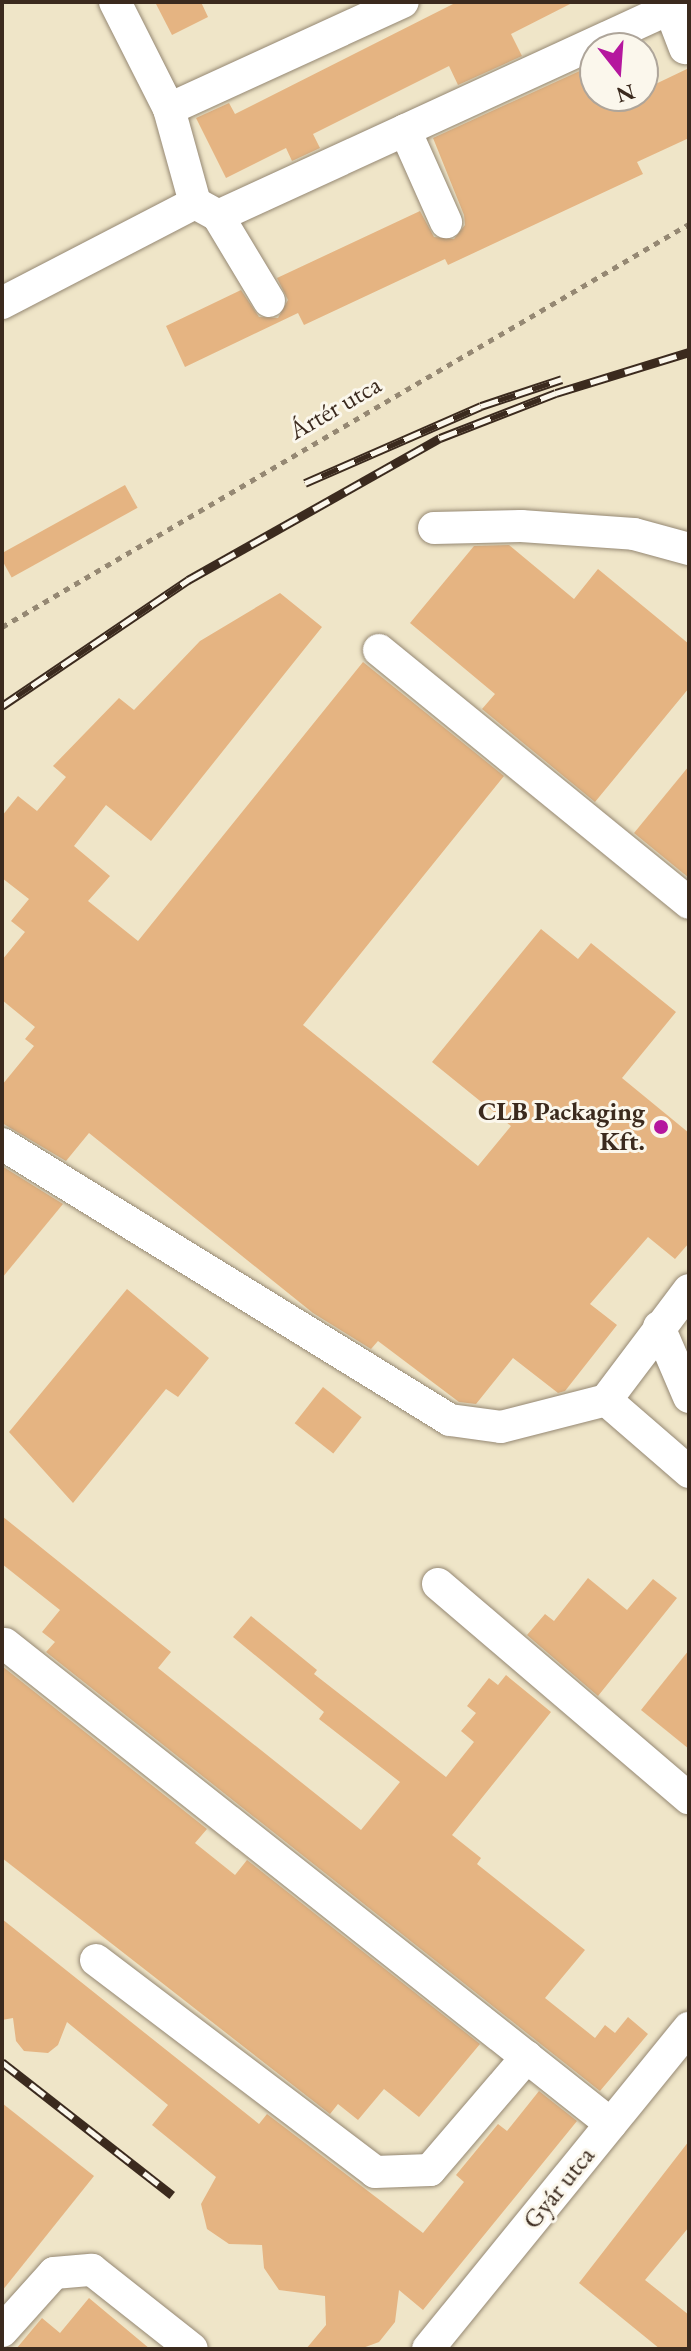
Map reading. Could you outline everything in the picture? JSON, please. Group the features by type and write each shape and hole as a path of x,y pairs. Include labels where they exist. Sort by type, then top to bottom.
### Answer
{"street":[{"path":"115,2 169,109 206,210 269,301"},
{"path":"169,109 403,2"},
{"path":"2,303 206,210 405,130 679,4 685,48"},
{"path":"405,130 446,222"},
{"path":"434,528 521,526 634,534 689,549"},
{"path":"379,650 689,903"},
{"path":"2,1144 450,1420 501,1427 606,1400 689,1290"},
{"path":"659,1327 689,1397"},
{"path":"606,1400 689,1472"},
{"path":"438,1584 689,1798"},
{"path":"5,1644 611,2124"},
{"path":"96,1960 375,2172 430,2170 527,2057"},
{"name":"Gyár utca","path":"428,2349 689,2028"},
{"path":"2,2331 54,2273 92,2270 192,2349"}],"path":[{"name":"Ártér utca","path":"2,627 689,224"}],"building":[{"path":"155,2 201,2 208,17 172,35"},
{"path":"457,2 574,2 511,34 522,56 458,85 449,66 313,134 320,148 292,161 286,148 226,178 196,118 229,103 235,114"},
{"path":"689,68 689,138 637,162 643,174 448,265 445,259 304,325 298,313 185,367 166,326 241,290 259,317 278,318 288,300 277,278 420,211 434,237 454,239 465,225 464,215 433,138 579,71 579,112 659,112 659,82"},
{"path":"125,485 138,508 12,578 2,560 2,553"},
{"path":"509,545 574,599 598,569 689,644 689,688 595,802 482,709 495,694 410,623 474,546"},
{"path":"280,593 322,627 151,841 106,805 74,846 110,876 88,901 138,941 363,662 504,776 303,1025 478,1166 511,1126 432,1062 541,929 578,959 591,943 676,1012 622,1078 689,1133 689,1243 675,1259 648,1237 590,1304 617,1325 565,1391 558,1393 513,1358 476,1404 459,1402 378,1341 371,1349 313,1313 89,1133 66,1161 2,1123 2,1085 34,1046 25,1039 35,1027 2,1000 2,960 25,932 11,921 29,899 2,878 2,816 18,796 37,811 66,777 53,766 119,698 134,710 200,641"},
{"path":"689,766 689,878 634,833"},
{"path":"2,1166 63,1204 2,1278"},
{"path":"127,1289 209,1358 178,1397 166,1389 73,1503 9,1432"},
{"path":"323,1387 362,1417 333,1453 295,1423"},
{"path":"2,1516 171,1652 158,1668 361,1830 400,1782 319,1719 324,1712 233,1637 251,1616 317,1670 314,1674 446,1777 474,1742 461,1731 476,1713 467,1706 489,1678 498,1685 506,1675 551,1712 452,1835 481,1858 477,1864 585,1950 545,1998 595,2038 605,2025 615,2033 628,2017 648,2034 600,2091 46,1652 55,1642 42,1632 60,1610 2,1564"},
{"path":"588,1578 627,1610 653,1579 677,1598 598,1696 527,1635 545,1614 554,1621"},
{"path":"689,1650 689,1749 641,1710"},
{"path":"2,1666 207,1829 195,1843 235,1875 247,1860 480,2044 419,2117 384,2089 358,2120 338,2104 330,2114 2,1858"},
{"path":"2,1919 259,2124 267,2114 423,2233 464,2182 456,2175 498,2124 507,2131 539,2091 577,2121 423,2310 399,2290 395,2322 379,2342 360,2349 306,2349 326,2325 325,2296 279,2290 264,2268 262,2245 229,2244 207,2229 201,2204 216,2177 152,2125 168,2105 67,2022 58,2045 48,2053 24,2051 16,2041 13,2018 2,2020"},
{"path":"2,2103 94,2176 2,2291"},
{"path":"689,2141 689,2227 645,2280 689,2315 689,2349 660,2349 579,2283"},
{"path":"89,2298 150,2349 16,2349 42,2318 60,2333"}],"railway":[{"path":"2,706 188,580 440,438 556,393 689,352"},
{"path":"305,483 481,406 562,379"},
{"path":"2,2062 172,2195"}],"place":[{"name":"CLB Packaging Kft.","path":"661,1127"}]}
